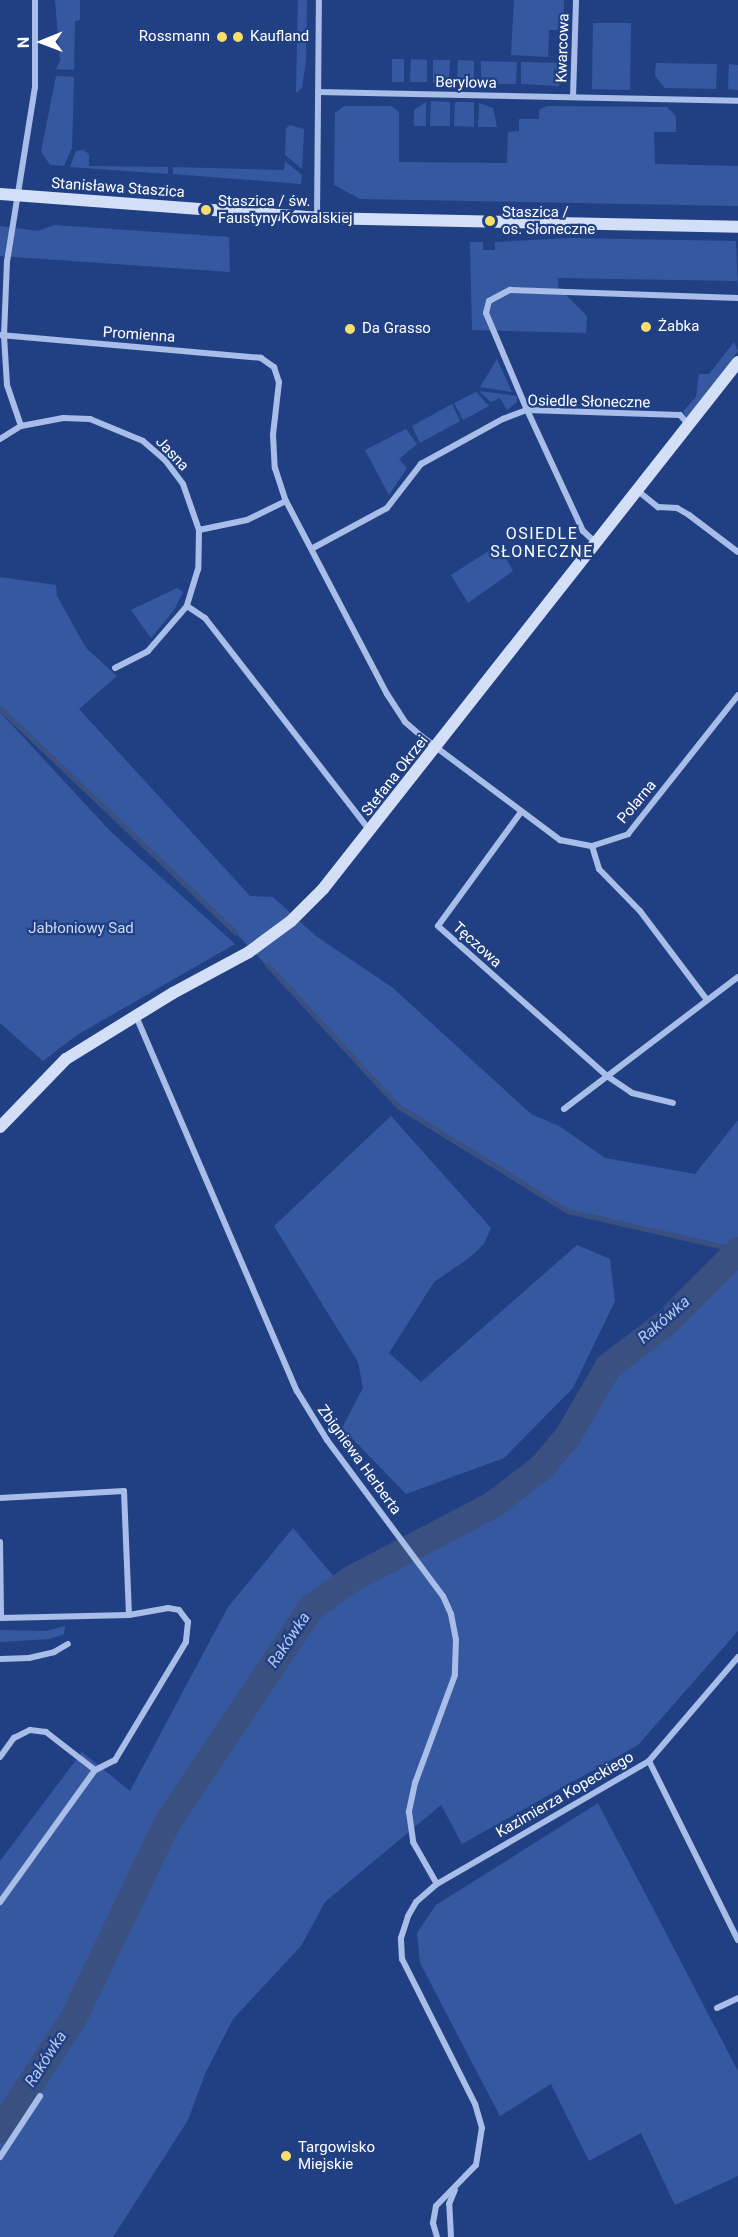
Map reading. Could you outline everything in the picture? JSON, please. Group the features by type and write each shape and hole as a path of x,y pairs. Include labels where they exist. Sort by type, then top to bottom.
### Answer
{"street":[{"path":"21,426 7,385 2,336 7,261 19,196 34,87 35,0"},
{"path":"317,218 320,0"},
{"name":"Kwarcowa","path":"573,97 576,0"},
{"name":"Berylowa","path":"318,92 738,101"},
{"name":"Stanisława Staszica","path":"0,194 317,218 738,226"},
{"path":"596,543 583,531 526,410 486,313 493,296 510,290 738,298"},
{"name":"Promienna","path":"2,336 261,358 274,367"},
{"name":"Stefana Okrzei","path":"0,1127 66,1059 249,952 291,921 370,832 738,362"},
{"name":"Polarna","path":"274,367 279,382 273,435 275,468 286,501 399,712 437,747 560,840 592,846 628,834 738,695"},
{"name":"Osiedle Słoneczne","path":"313,548 387,508 422,464 502,419 526,410 680,415 689,425"},
{"name":"Jasna","path":"0,438 21,426 63,418 90,419 143,441 183,484 200,530 198,569 187,606 148,651 115,668"},
{"path":"638,491 658,507 677,508 689,514 738,552"},
{"path":"200,530 247,520 286,501"},
{"path":"187,606 205,618 370,832"},
{"name":"Tęczowa","path":"521,812 438,926 607,1076 632,1093 673,1103"},
{"path":"592,846 599,869 640,911 707,1000"},
{"path":"564,1109 738,977"},
{"name":"Zbigniewa Herberta","path":"136,1016 297,1391 327,1440 446,1602 456,1640 450,1696 415,1784 409,1812 413,1842 436,1884"},
{"path":"0,1498 124,1491 129,1616"},
{"path":"0,1542 1,1618 129,1616 179,1610 188,1622 186,1642 115,1761 95,1770 0,1902"},
{"path":"0,1659 29,1658 54,1653 68,1644"},
{"name":"Kazimierza Kopeckiego","path":"437,2237 433,2223 436,2206 476,2165 483,2139 481,2117 407,1972 401,1948 408,1916 416,1902 436,1884 649,1761 738,1657"},
{"path":"0,1757 14,1738 30,1730 46,1732 95,1770"},
{"path":"649,1761 738,1940"},
{"path":"717,2008 738,1998"},
{"path":"0,2157 40,2096"},
{"path":"451,2237 449,2204 455,2189"}],"green space":[{"path":"55,0 80,0 80,20 75,21 74,70 56,69 60,61"},
{"path":"298,0 307,0 306,60 302,88 296,93"},
{"path":"514,0 564,0 563,30 549,30 548,57 511,55"},
{"path":"593,23 631,23 630,90 592,89"},
{"path":"392,59 404,59 404,82 392,82"},
{"path":"411,59 427,60 427,82 410,82"},
{"path":"433,60 450,60 449,83 433,83"},
{"path":"458,60 474,61 474,83 457,83"},
{"path":"481,61 517,62 516,84 481,84"},
{"path":"521,62 565,63 564,81 558,86 521,84"},
{"path":"656,63 717,64 716,89 665,88 655,76"},
{"path":"729,64 738,65 738,90 728,89"},
{"path":"56,76 74,77 72,148 64,166 50,165 41,152"},
{"path":"431,101 450,102 450,126 430,126"},
{"path":"426,102 426,126 414,126 414,110"},
{"path":"455,102 474,102 474,127 454,126"},
{"path":"479,103 493,108 497,127 478,127"},
{"path":"344,106 391,106 399,112 399,162 507,163 508,132 519,131 519,119 539,119 539,110 547,106 667,107 676,116 676,132 654,132 655,164 738,166 738,206 360,199 334,185 335,113"},
{"path":"290,125 304,129 302,169 285,155 286,128"},
{"path":"83,150 89,154 89,166 168,167 168,174 70,167 76,151"},
{"path":"285,161 302,175 301,184 173,174 173,167 284,170"},
{"path":"54,225 229,237 230,272 0,256 0,226 38,231"},
{"path":"570,238 736,241 738,290 737,281 558,278 558,287 587,316 586,333 472,330 470,242 483,242 483,250 495,250 495,242"},
{"path":"734,342 738,351 687,419 683,411 696,397 699,374 709,374"},
{"path":"497,359 512,392 480,387"},
{"path":"479,391 517,396 517,402 507,410 500,398 491,402"},
{"path":"476,392 489,406 463,420 454,403"},
{"path":"452,404 460,421 420,443 412,426"},
{"path":"406,429 417,444 399,459 407,468 389,495 365,450"},
{"path":"498,545 513,571 468,603 451,575"},
{"path":"0,577 56,585 57,596 86,648 117,676 79,709 250,896 273,897 316,936 393,988 531,1114 559,1126 605,1158 695,1174 738,1120 738,1631 638,1745 462,1844 441,1805 325,1902 301,1946 233,2019 205,2074 188,2120 113,2237 0,2237 0,1861 82,1752 130,1791 228,1607 293,1528 341,1585 493,1504 554,1453 608,1366 666,1322 737,1251 568,1211 398,1106 235,932 0,708"},
{"path":"177,588 183,592 174,610 151,638 131,610"},
{"name":"Jabłoniowy Sad","path":"0,712 111,832 235,944 77,1035 43,1061 0,1023"},
{"path":"391,1116 491,1228 484,1244 469,1258 434,1282 389,1353 421,1382 577,1245 610,1259 615,1301 573,1388 504,1458 406,1494 342,1428 363,1388 358,1362 274,1226"},
{"path":"65,1626 64,1634 50,1639 0,1642 0,1630 46,1631"},
{"path":"598,1803 738,2071 738,2176 675,2205 641,2133 589,2161 551,2084 500,2116 420,1963 417,1933 436,1905"}],"waterway":[{"path":"0,708 235,932"},
{"path":"268,965 398,1106 568,1211 738,1250"},
{"name":"Rakówka","path":"0,2129 73,2018 167,1822 311,1607 352,1578 493,1504 541,1467 568,1435 608,1366 666,1322 738,1250"}],"place":[{"name":"Rossmann","path":"222,37"},
{"name":"Kaufland","path":"238,37"},
{"name":"Staszica / św. Faustyny Kowalskiej","path":"206,210"},
{"name":"Staszica / os. Słoneczne","path":"490,221"},
{"name":"Żabka","path":"646,327"},
{"name":"Da Grasso","path":"350,329"},
{"name":"Targowisko Miejskie","path":"286,2156"}],"district":[{"name":"OSIEDLE SŁONECZNE","path":"542,543"}]}
